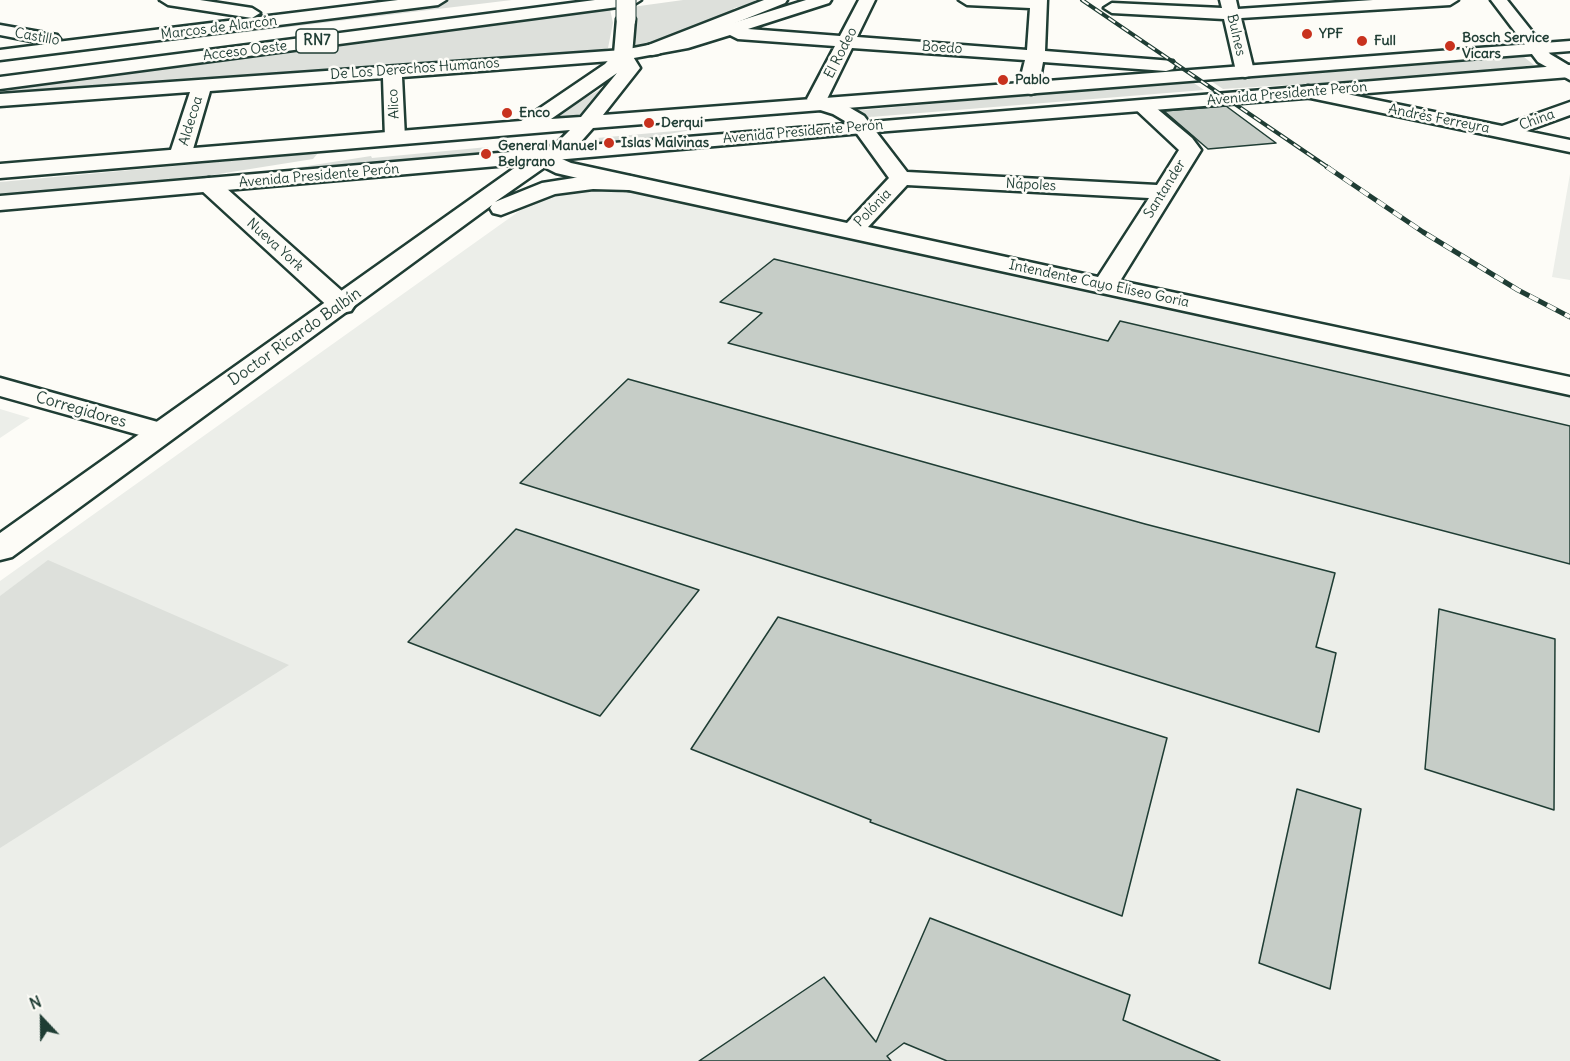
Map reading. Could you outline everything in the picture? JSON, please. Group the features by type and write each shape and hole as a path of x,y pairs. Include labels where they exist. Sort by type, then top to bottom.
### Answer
{"main road":[{"path":"168,0 293,19"},
{"path":"162,35 239,0"},
{"name":"Marcos de Alarcón","path":"0,55 293,19 357,10 386,2 438,0"},
{"name":"Acceso Oeste","path":"0,69 544,0"},
{"path":"626,0 623,55 606,73 527,127 526,137 533,148 549,155 554,163 564,168 629,183"},
{"name":"Acceso Oeste","path":"0,83 633,0"},
{"path":"652,50 778,0"},
{"name":"De Los Derechos Humanos","path":"0,100 623,55 688,43 823,0"},
{"name":"El Rodeo","path":"821,104 817,99 867,0"},
{"path":"967,0 1039,2 1036,54 1029,84 1031,88"},
{"path":"1112,8 1450,0"},
{"path":"1499,0 1535,48 1568,72"},
{"name":"Bulnes","path":"1230,7 1245,71"},
{"name":"Castillo","path":"0,30 60,41 72,46"},
{"name":"Boedo","path":"718,33 1166,64"},
{"name":"Avenida Presidente Perón","path":"0,171 588,122 1570,46"},
{"name":"Doctor Ricardo Balbín","path":"0,549 342,305 532,165 565,146 588,122 631,68 623,55"},
{"name":"Alico","path":"392,70 395,138"},
{"name":"Avenida Presidente Perón","path":"0,203 863,127 1568,72"},
{"name":"Aldecoa","path":"180,156 202,86"},
{"name":"Andrés Ferreyra","path":"1308,92 1570,146"},
{"name":"Polónia","path":"821,104 847,113 863,127 900,178 852,231"},
{"name":"Santander","path":"1105,285 1190,150 1190,147 1142,106"},
{"name":"China","path":"1504,132 1570,108"},
{"path":"367,286 441,248 501,208 542,175 549,155"},
{"name":"Nápoles","path":"900,178 1163,192"},
{"path":"501,208 550,188 593,182 629,183"},
{"name":"Intendente Cayo Eliseo Goria","path":"629,183 1570,387"},
{"name":"Nueva York","path":"209,185 342,305"},
{"name":"Corregidores","path":"0,387 161,432"}],"shaded area":[{"path":"450,0 512,0 0,62 0,57"},
{"path":"683,0 755,0 756,3 734,8 731,14 645,47 636,46 632,7"},
{"path":"610,9 613,23 608,48 597,52 0,96 0,90"},
{"path":"1524,57 1534,65 1448,75 1223,89 1211,81"},
{"path":"1191,81 1204,90 858,118 852,111"},
{"path":"601,89 577,118 546,120"},
{"path":"697,129 612,144 588,146 597,138"},
{"path":"488,147 490,155 199,183 371,156 372,158"},
{"path":"318,153 313,159 181,180 0,195 0,182"},
{"path":"1570,174 1570,280 1552,277"},
{"path":"603,189 623,193 629,189 1570,397 1570,1061 0,1061 0,581 532,202 569,191"},
{"path":"0,409 30,418 0,438"},
{"path":"48,560 289,665 0,848 0,596"}],"building":[{"path":"1226,106 1276,143 1208,149 1164,111"},
{"path":"774,259 1108,341 1120,321 1570,426 1570,564 728,343 762,313 720,302"},
{"path":"628,379 1145,524 1335,573 1316,647 1336,653 1319,732 520,483"},
{"path":"516,529 699,590 600,716 408,642"},
{"path":"1439,609 1555,639 1554,810 1425,769"},
{"path":"778,617 1167,738 1122,916 870,822 871,820 691,749"},
{"path":"1297,789 1361,809 1330,989 1259,963"},
{"path":"930,918 1130,995 1123,1020 1220,1061 947,1061 904,1043 887,1056 891,1061 699,1061 824,977 876,1042"}],"railway":[{"path":"1082,0 1329,168"},
{"path":"1327,167 1423,232 1518,290 1570,317"}],"place":[{"name":"YPF","path":"1307,34"},
{"name":"Full","path":"1362,41"},
{"name":"Bosch Service Vicars","path":"1450,46"},
{"name":"Pablo","path":"1003,80"},
{"name":"Enco","path":"507,113"},
{"name":"Derqui","path":"649,123"},
{"name":"Islas Malvinas","path":"609,143"},
{"name":"General Manuel Belgrano","path":"486,154"}]}
